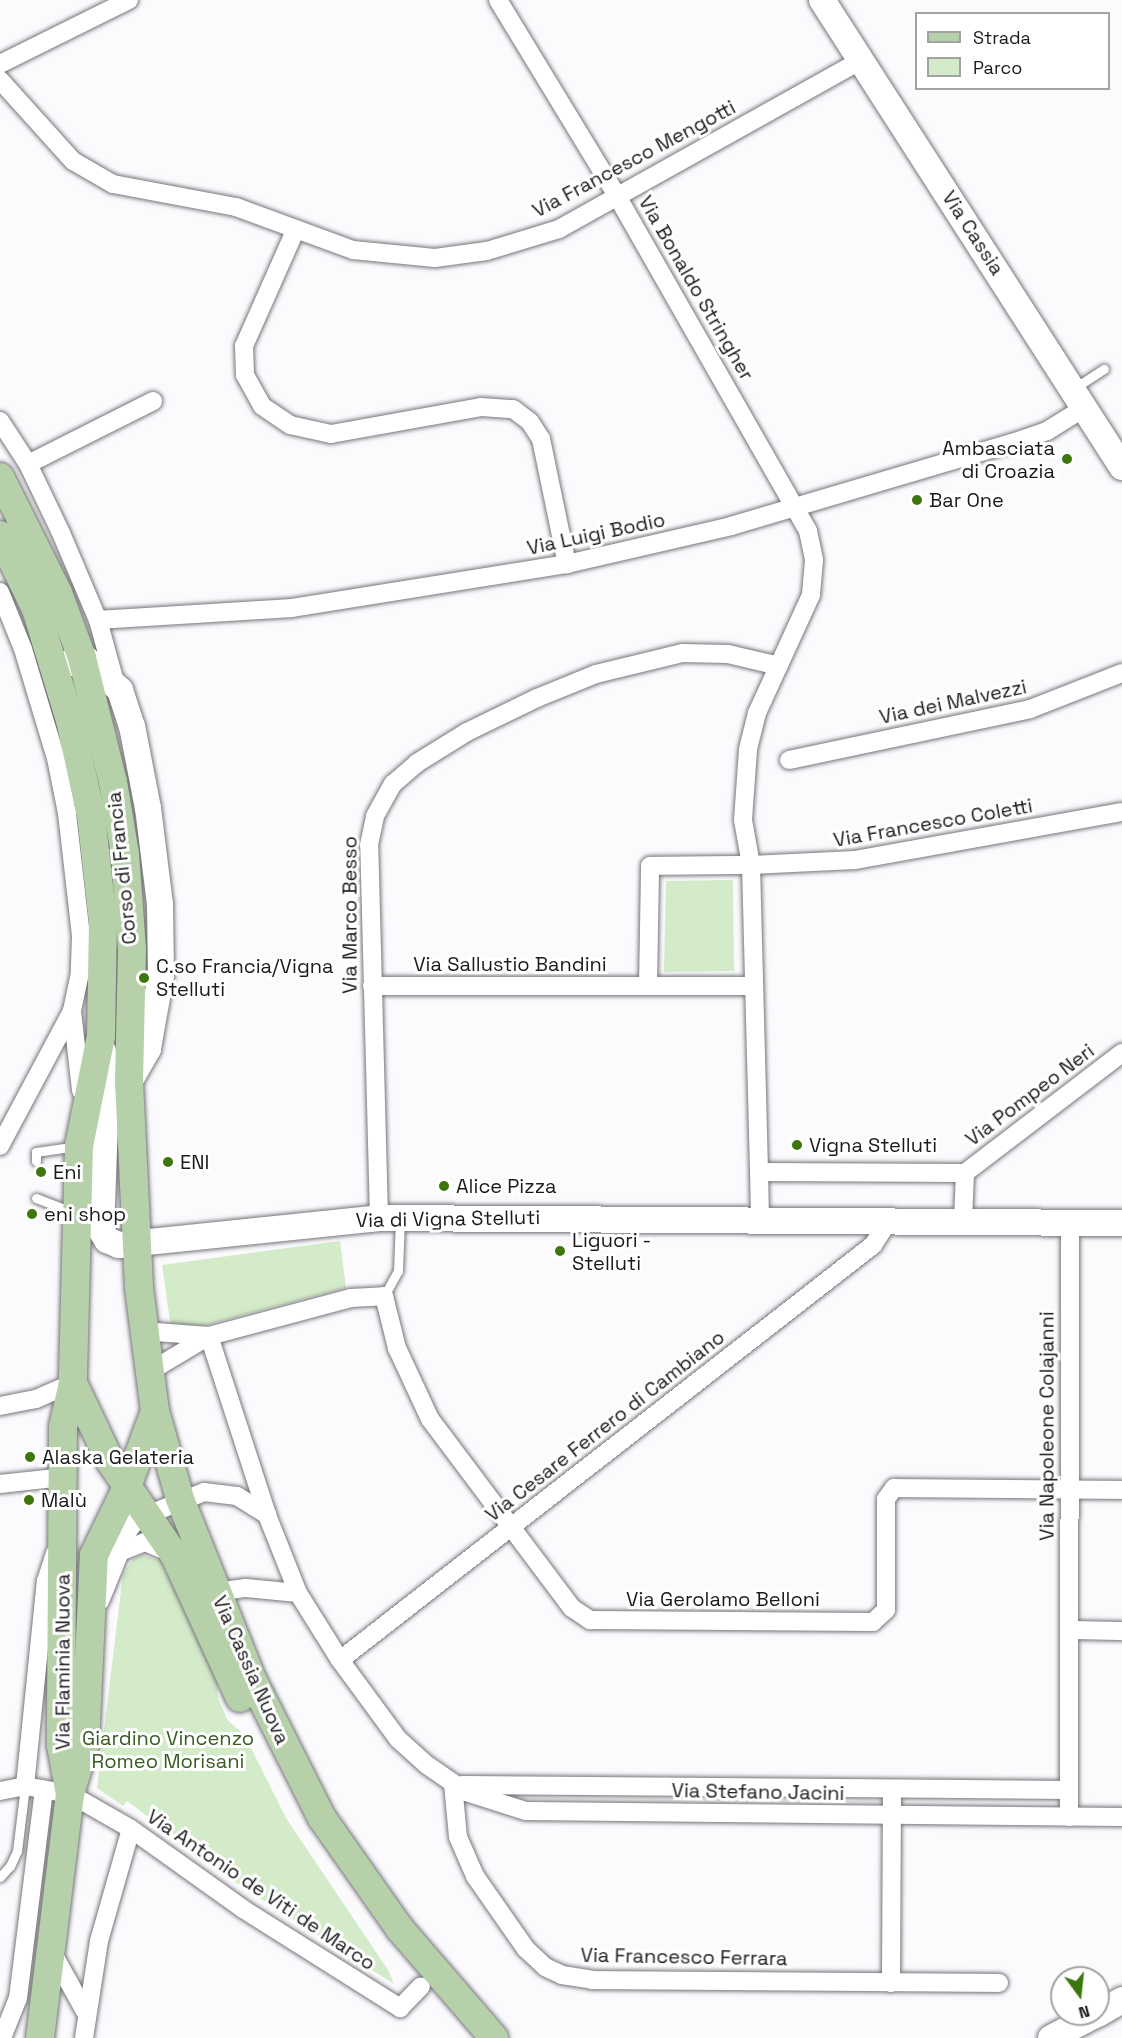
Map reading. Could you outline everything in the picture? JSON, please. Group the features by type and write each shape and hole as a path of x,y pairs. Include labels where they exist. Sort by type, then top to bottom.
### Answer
{"main road":[{"name":"Via Cassia","path":"822,0 1122,467"},
{"name":"Corso di Francia","path":"0,477 69,663 109,759 125,854 132,949 129,1082 136,1245"},
{"name":"Corso di Francia","path":"0,535 47,601"},
{"name":"Corso di Francia","path":"69,663 98,869 104,945 101,1036 80,1142 76,1213 74,1383"},
{"path":"69,663 115,682"},
{"name":"Corso di Francia","path":"115,682 132,726 145,789 162,951 153,1034 145,1058 129,1082"},
{"name":"Via di Vigna Stelluti","path":"101,1036 106,1096 101,1230 110,1242 136,1245 389,1218 760,1218 963,1221"},
{"path":"963,1221 1122,1223"},
{"name":"Via Cassia Nuova","path":"136,1245 143,1331 155,1411 180,1499 252,1679 322,1818 400,1929 494,2038"},
{"name":"Via Cassia Nuova","path":"74,1383 96,1434 127,1487 175,1556 266,1754 311,1834 370,1923 421,1986 468,2038"},
{"name":"Via Flaminia Nuova","path":"40,2038 52,1952 57,1792 61,1745 65,1416 74,1383"},
{"name":"Via Flaminia Nuova","path":"57,1792 84,1744 94,1555 127,1487 155,1411"},
{"path":"1051,2038 1074,2026"}],"street":[{"path":"0,64 129,0"},
{"name":"Via Bonaldo Stringher","path":"498,0 617,196 798,507 811,542 813,586 804,614 757,713 748,750 743,820 751,865 760,1218"},
{"name":"Via Francesco Mengotti","path":"0,80 62,150 103,180 236,207 295,231 373,254 448,257 508,246 549,233 862,60"},
{"path":"295,231 244,346 245,375 262,406 290,425 331,434 481,407 513,409 530,422 541,439 567,564"},
{"name":"Via Luigi Bodio","path":"98,620 302,607 567,564 798,507 1042,433 1079,399"},
{"path":"28,464 153,400"},
{"name":"Corso di Francia","path":"0,421 28,464 61,533 98,620 115,682"},
{"name":"Corso di Francia","path":"47,601 61,533"},
{"path":"3,598 21,612 47,601"},
{"path":"0,1146 72,1011 80,973 77,885 65,801 42,704 3,598"},
{"path":"42,704 98,620"},
{"name":"Via Marco Besso","path":"389,1218 372,986 372,828 393,784 417,763 511,710 619,668 682,653 706,652 779,666"},
{"name":"Via dei Malvezzi","path":"789,760 1030,709 1122,673"},
{"name":"Via Francesco Coletti","path":"648,986 650,866 751,865 855,860 1122,812"},
{"name":"Via Sallustio Bandini","path":"372,986 754,986"},
{"path":"72,1011 80,1065 80,1142"},
{"name":"Via Pompeo Neri","path":"965,1173 1122,1053"},
{"path":"759,1172 965,1173 963,1221"},
{"name":"Via Cesare Ferrero di Cambiano","path":"340,1660 873,1245 889,1220"},
{"name":"Via Napoleone Colajanni","path":"1069,1817 1070,1222"},
{"path":"149,1372 209,1336 351,1298 384,1296"},
{"name":"Via Gerolamo Belloni","path":"384,1296 398,1348 422,1405 510,1529 572,1608 590,1620 868,1623 877,1621 886,1610 886,1499 890,1490 1122,1490"},
{"path":"143,1331 209,1336"},
{"name":"Via Stefano Jacini","path":"209,1336 267,1515 298,1593 340,1660 398,1739 453,1784 490,1802 526,1811 892,1817 1122,1817"},
{"path":"0,1406 36,1399 74,1383"},
{"path":"0,1484 63,1477"},
{"path":"180,1499 210,1492 229,1494 267,1515"},
{"name":"Via Flaminia Nuova","path":"90,1631 127,1531 146,1514 180,1499"},
{"name":"Via Flaminia Nuova","path":"25,1786 46,1581 63,1528"},
{"path":"118,1555 148,1542 175,1556"},
{"path":"216,1593 246,1588 298,1593"},
{"path":"1070,1630 1122,1631"},
{"name":"Via Stefano Jacini","path":"453,1784 502,1788 1069,1790"},
{"name":"Via Francesco Ferrara","path":"453,1784 458,1838 475,1876 512,1932 540,1962 555,1972 592,1980 999,1983"},
{"path":"0,1791 25,1786"},
{"name":"Via Antonio de Viti de Marco","path":"25,1786 57,1792 131,1829 243,1909 400,2008 421,1986"},
{"path":"724,1788 724,1814"},
{"path":"891,1983 892,1789"},
{"name":"Via Flaminia Nuova","path":"3,2032 18,1998 57,1792"},
{"path":"84,2038 99,1941 131,1829"},
{"path":"52,1952 87,2014"},
{"path":"3,2032 45,2004"}],"lane":[{"path":"1079,399 1104,369"},
{"path":"36,1161 36,1152 80,1142"},
{"path":"36,1198 76,1213"},
{"path":"384,1296 398,1271 389,1218"},
{"path":"0,1877 10,1866 16,1851 25,1786"}],"green space":[{"path":"733,880 734,971 664,972 666,881"},
{"path":"340,1241 346,1288 191,1329 171,1328 162,1265"},
{"name":"Giardino Vincenzo Romeo Morisani","path":"142,1555 160,1561 217,1673 218,1698 228,1721 244,1734 286,1818 388,1970 394,1984 238,1884 127,1801 123,1806 97,1788 123,1574 133,1559"}],"place":[{"name":"Ambasciata di Croazia","path":"1067,459"},
{"name":"Bar One","path":"917,500"},
{"name":"C.so Francia/Vigna Stelluti","path":"144,978"},
{"name":"Vigna Stelluti","path":"797,1145"},
{"name":"ENI","path":"168,1162"},
{"name":"Eni","path":"41,1172"},
{"name":"Alice Pizza","path":"444,1186"},
{"name":"eni shop","path":"32,1214"},
{"name":"Liguori - Stelluti","path":"560,1251"},
{"name":"Alaska Gelateria","path":"30,1457"},
{"name":"Malù","path":"29,1500"}]}
